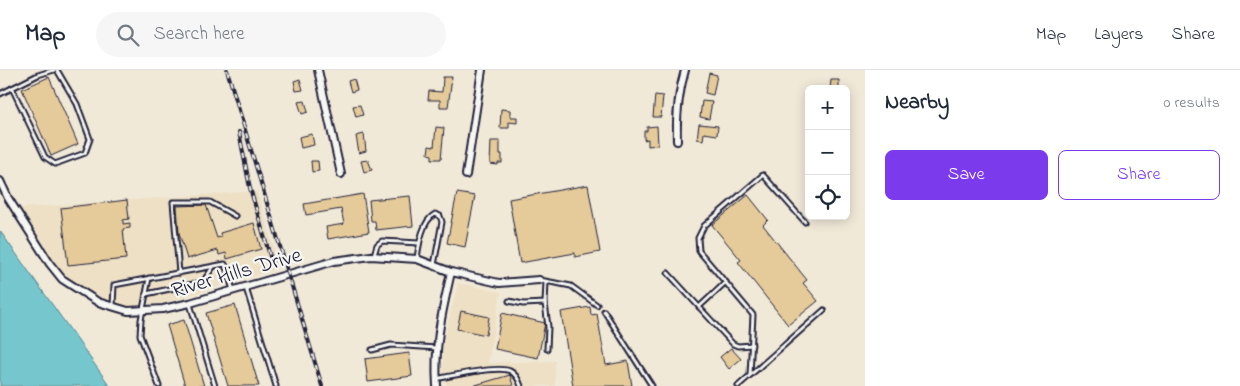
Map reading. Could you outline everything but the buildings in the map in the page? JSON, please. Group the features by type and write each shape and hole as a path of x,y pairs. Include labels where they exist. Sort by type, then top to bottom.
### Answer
{"street":[{"path":"318,70 341,174"},
{"path":"466,175 482,70"},
{"path":"676,141 676,114 685,70"},
{"name":"River Hills Drive","path":"0,181 8,198 50,264 62,279 98,302 128,310 164,309 234,291 334,261 374,256 417,259 451,272 499,283 539,280"},
{"path":"436,382 436,348 451,272"}],"lane":[{"path":"0,94 12,88 38,75 56,70 77,104 90,139 85,153 55,164 45,157 12,88"},
{"path":"750,375 753,315 699,251 698,238 704,226 763,175 805,222"},
{"path":"179,272 173,202 210,202 235,216"},
{"path":"417,259 419,242 430,217 435,214 440,216 442,222 434,266"},
{"path":"374,256 377,245 382,242 419,242"},
{"path":"113,306 114,285 226,264 234,291"},
{"path":"146,294 203,282 213,266"},
{"path":"668,273 733,344 738,346 752,345"},
{"path":"149,278 140,335 159,386"},
{"path":"539,280 570,286 598,305"},
{"path":"546,282 547,349"},
{"path":"699,307 726,282"},
{"path":"246,287 276,386"},
{"path":"509,302 523,304 545,303"},
{"path":"190,303 215,386"},
{"path":"738,386 824,310"},
{"path":"604,311 652,386"},
{"path":"372,350 390,346 436,348"},
{"path":"436,382 492,370 509,370 515,375 521,386"}],"shaded area":[{"path":"257,191 280,268 164,303 128,306 101,298 64,276 20,208"},
{"path":"458,283 501,292 488,363 555,361 555,386 447,386 443,372 443,343"}],"water":[{"path":"0,231 110,386 0,386"}],"railway":[{"path":"227,70 322,386"},
{"path":"239,132 250,188 272,263"}]}
